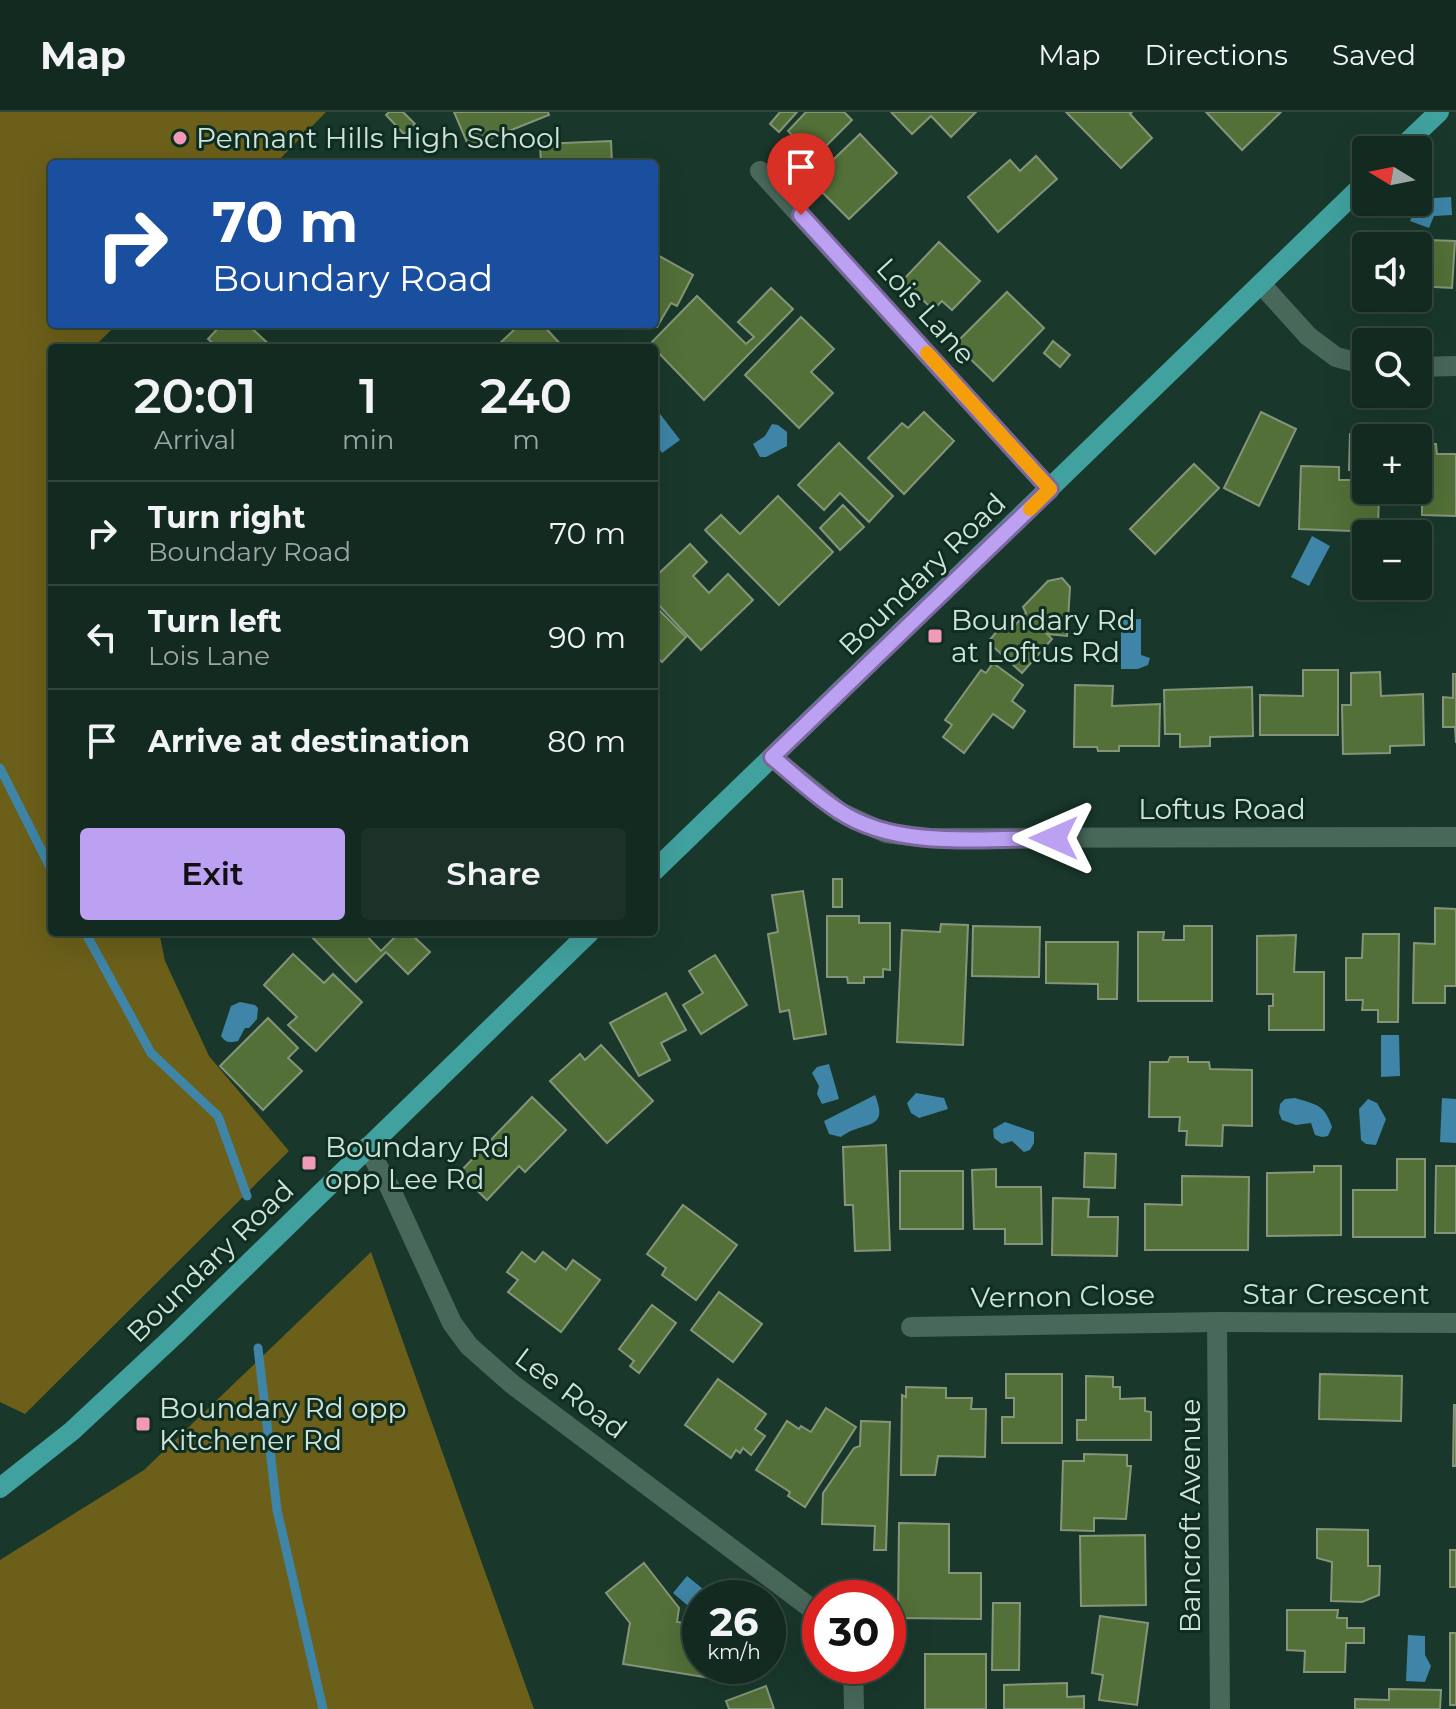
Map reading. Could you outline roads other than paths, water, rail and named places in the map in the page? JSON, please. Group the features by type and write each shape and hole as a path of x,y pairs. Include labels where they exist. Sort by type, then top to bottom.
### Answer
{"main road":[{"path":"1414,136 1439,112"},
{"name":"Boundary Road","path":"658,867 1352,196"},
{"name":"Boundary Road","path":"0,1488 83,1421 583,936"}],"street":[{"name":"Lois Lane","path":"760,171 1050,489"},
{"path":"1261,284 1308,336 1336,357 1352,361"},
{"path":"1432,367 1456,366"},
{"name":"Loftus Road","path":"772,757 840,812 886,833 930,838 1456,837"},
{"name":"Lee Road","path":"367,1147 390,1188 452,1323 469,1346 512,1384 802,1602"},
{"name":"Star Crescent","path":"1217,1322 1456,1323"},
{"name":"Vernon Close","path":"911,1327 1217,1322"},
{"name":"Bancroft Avenue","path":"1217,1322 1220,1709"},
{"path":"853,1684 854,1709"}],"water":[{"path":"1451,197 1452,215 1434,216 1429,228 1410,221 1412,216 1432,216 1432,198"},
{"path":"658,411 680,440 662,453 658,447"},
{"path":"772,424 787,432 787,446 760,457 753,444 765,436"},
{"path":"1312,536 1330,546 1309,586 1291,577"},
{"path":"1141,619 1141,655 1150,658 1148,665 1138,669 1121,669 1121,620"},
{"path":"240,1002 258,1008 257,1019 245,1028 238,1041 228,1042 221,1036 231,1006"},
{"path":"1381,1035 1399,1035 1400,1076 1381,1077"},
{"path":"829,1064 839,1099 822,1104 817,1094 819,1086 812,1073 817,1067"},
{"path":"916,1093 944,1098 948,1109 919,1118 911,1113 907,1103"},
{"path":"875,1095 879,1107 877,1120 841,1137 829,1134 824,1121"},
{"path":"1295,1098 1323,1110 1332,1127 1328,1136 1315,1135 1311,1123 1296,1125 1282,1120 1280,1104 1285,1099"},
{"path":"1442,1098 1456,1099 1456,1143 1440,1142"},
{"path":"1368,1099 1377,1103 1386,1119 1376,1145 1361,1140 1359,1109"},
{"path":"1005,1122 1034,1132 1030,1150 1024,1152 1012,1141 1002,1144 994,1138 993,1129"},
{"path":"682,1582 682,1601 673,1593"},
{"path":"1408,1635 1425,1636 1425,1655 1431,1666 1425,1682 1406,1681"}],"waterway":[{"path":"0,768 48,863"},
{"path":"87,936 151,1053 218,1116 247,1196"},
{"path":"258,1348 277,1510 323,1709"}],"place":[{"name":"Pennant Hills High School","path":"180,138"},
{"name":"Boundary Rd at Loftus Rd","path":"935,636"},
{"name":"Boundary Rd opp Lee Rd","path":"309,1163"},
{"name":"Boundary Rd opp Kitchener Rd","path":"143,1424"}]}
